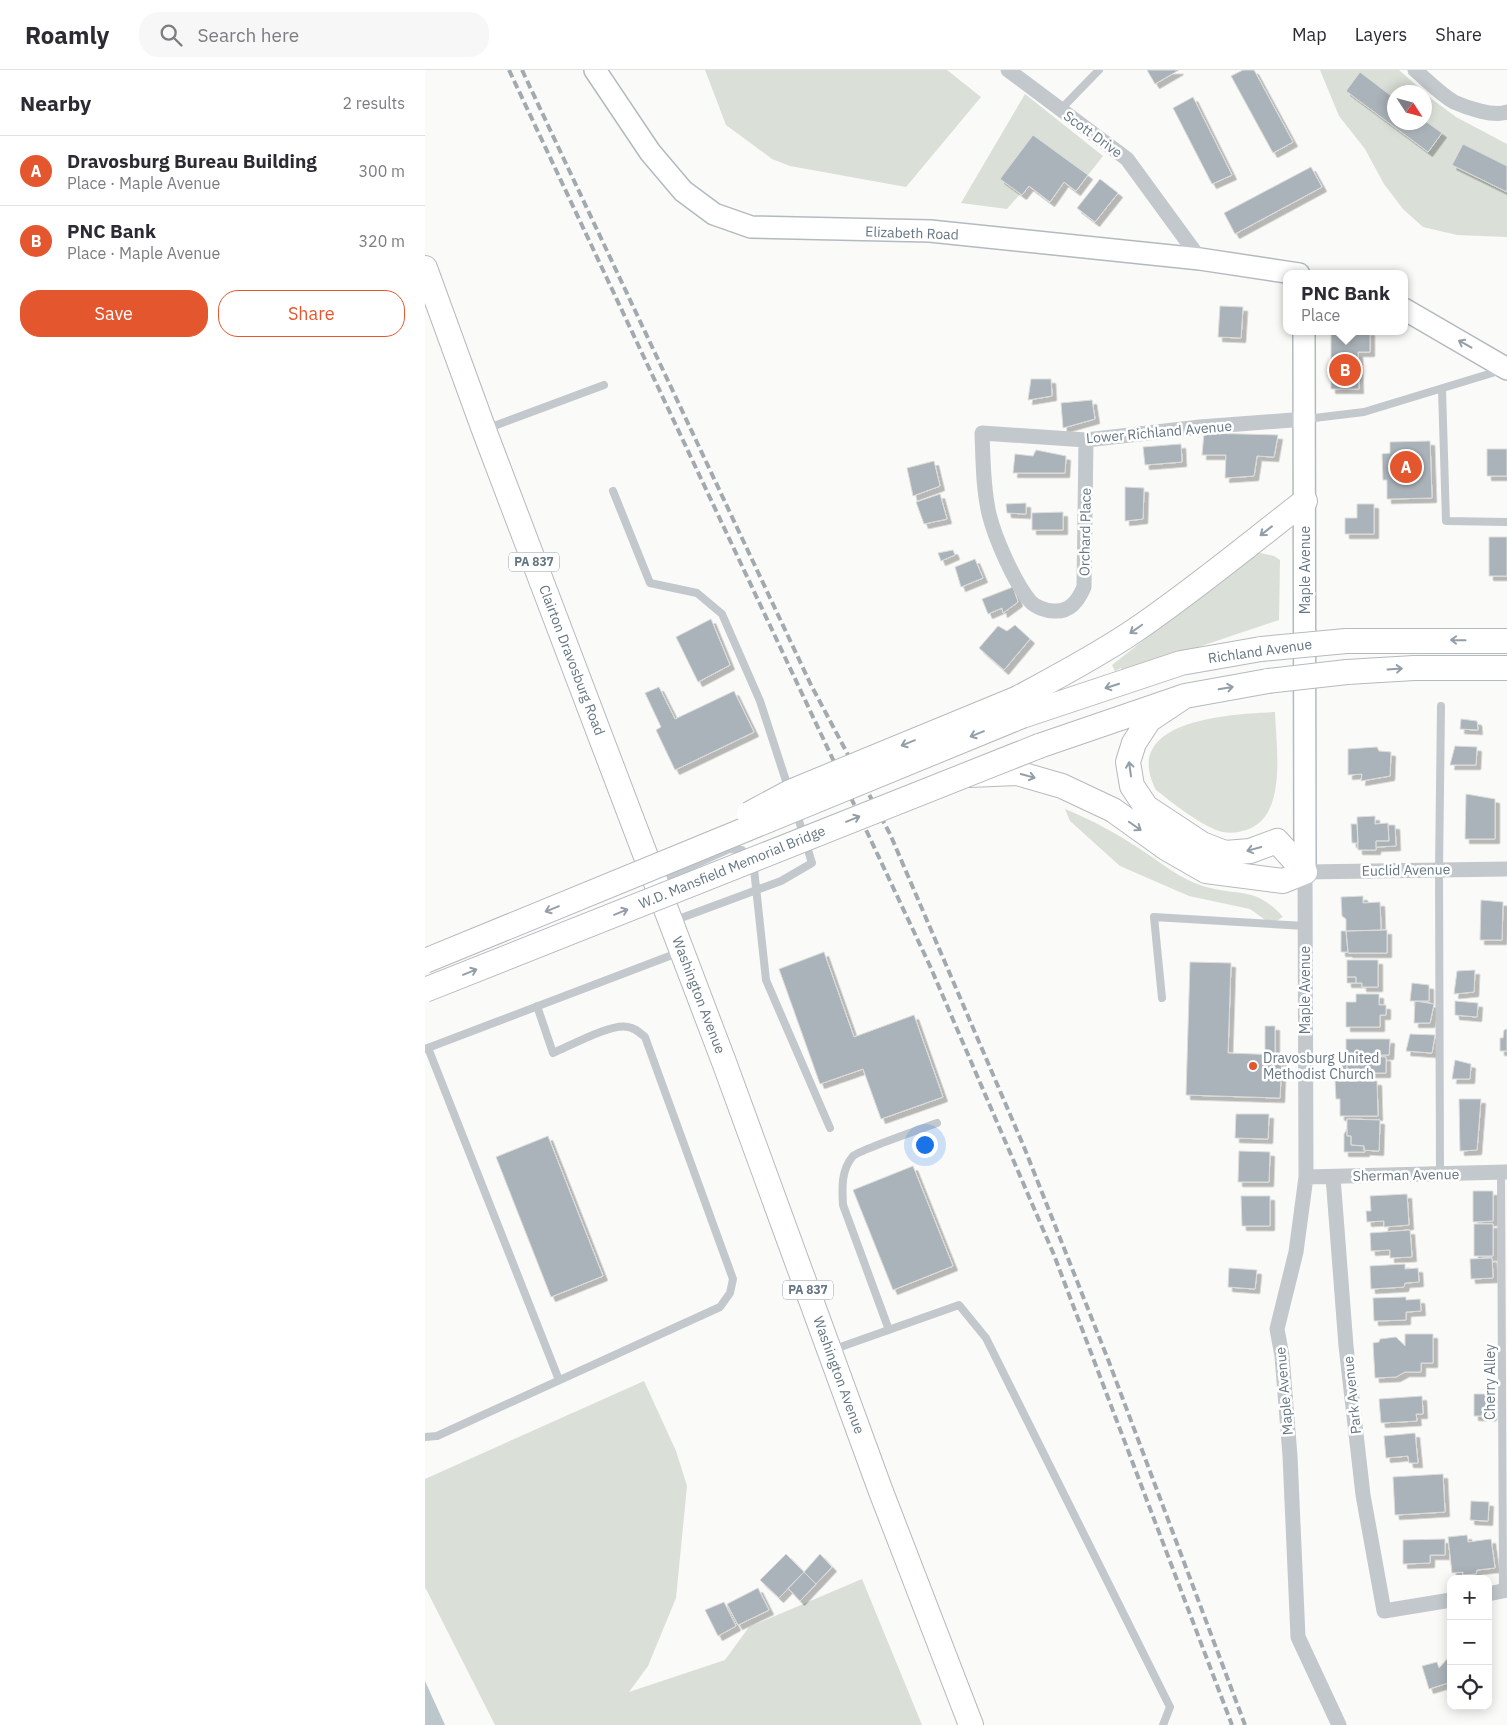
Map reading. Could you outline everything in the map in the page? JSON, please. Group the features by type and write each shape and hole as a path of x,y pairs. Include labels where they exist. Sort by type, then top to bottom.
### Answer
{"main road":[{"name":"Elizabeth Road","path":"595,70 650,152 683,191 714,214 751,227 930,231 1200,259 1283,272"},
{"name":"Clairton Dravosburg Road","path":"425,268 430,298 484,430 645,855"},
{"path":"1408,311 1507,368"},
{"name":"Maple Avenue","path":"1304,335 1305,872"},
{"path":"1020,707 1134,631 1208,578 1305,501"},
{"name":"Richland Avenue","path":"1020,707 1181,663 1261,649 1345,641 1507,641"},
{"path":"963,775 1017,773 1063,786 1113,810 1166,848 1206,871 1283,881 1305,872 1277,841 1250,851 1225,852 1202,844 1146,807 1132,786 1128,762 1134,743 1149,720 1185,696 1268,681 1347,672 1414,668 1507,668"},
{"name":"W.D. Mansfield Memorial Bridge","path":"425,990 963,775 1039,746 1185,696"},
{"name":"W.D. Mansfield Memorial Bridge","path":"425,961 645,879 790,792 1020,707"},
{"name":"Washington Avenue","path":"645,855 645,879 671,922 971,1725"}],"street":[{"name":"Scott Drive","path":"1008,70 1127,159 1200,259"},
{"path":"1415,70 1454,102 1502,114 1507,112"},
{"name":"Lower Richland Avenue","path":"983,433 1086,440 1200,427 1305,420"},
{"name":"Orchard Place","path":"983,433 983,465 989,512 998,541 1030,602 1051,612 1063,611 1078,601 1084,587 1086,440"},
{"name":"Euclid Avenue","path":"1305,872 1507,869"},
{"name":"Maple Avenue","path":"1305,872 1306,1177 1296,1252 1277,1329 1282,1356 1290,1456 1298,1637 1339,1725"},
{"name":"Sherman Avenue","path":"1306,1177 1504,1173"},
{"name":"Park Avenue","path":"1333,1177 1346,1346 1363,1494 1384,1611 1447,1601"}],"lane":[{"path":"1059,110 1099,70"},
{"path":"1305,420 1364,412 1507,368"},
{"path":"484,430 604,385"},
{"path":"1442,389 1446,521 1507,522"},
{"path":"613,492 650,583 697,593 723,614 760,701 812,863 781,881 671,922"},
{"path":"1440,1175 1439,870 1441,706"},
{"path":"645,879 729,849 742,850 754,869 766,980 830,1128"},
{"path":"1161,998 1154,916 1305,926"},
{"path":"559,1380 427,1049 682,951"},
{"path":"425,1437 437,1436 720,1306 730,1293 733,1279 645,1037 637,1030 626,1026 613,1028 553,1053 537,1006"},
{"path":"889,1330 843,1205 841,1187 846,1167 854,1154 937,1123"},
{"name":"Cherry Alley","path":"1499,1592 1504,1173"},
{"path":"830,1351 959,1305 986,1338 1170,1707 1163,1725"}],"shaded area":[{"path":"705,70 947,70 981,97 906,187 790,166 772,159 726,125"},
{"path":"1320,70 1399,70 1416,85 1387,85 1387,130 1432,130 1432,99 1456,117 1507,144 1507,237 1457,235 1423,227 1403,209 1384,184 1365,149 1339,116"},
{"path":"1025,94 1103,156 1088,175 1033,135 1001,179 1020,194 1007,209 961,203"},
{"path":"1256,552 1274,556 1280,560 1279,620 1124,672 1121,668 1115,671 1112,665"},
{"path":"1275,712 1277,779 1274,796 1268,811 1259,823 1239,832 1228,833 1220,831 1193,817 1156,790 1149,766 1153,748 1166,735 1186,725 1209,719"},
{"path":"1065,809 1113,832 1186,879 1215,889 1254,896 1273,907 1283,917 1271,924 1250,909 1189,896 1120,866 1070,821"},
{"path":"644,1381 676,1451 687,1486 676,1598 648,1666 629,1692 725,1660 749,1627 862,1579 922,1725 495,1725 425,1587 425,1479"},
{"path":"425,1681 445,1725 425,1725"}],"building":[{"path":"1147,70 1179,70 1155,84"},
{"path":"1243,70 1254,70 1293,142 1273,153 1231,76"},
{"path":"1360,72 1387,93 1387,122 1346,91"},
{"path":"1193,97 1232,175 1212,184 1173,108"},
{"path":"1432,126 1442,133 1428,152 1398,130 1432,130"},
{"path":"1033,135 1088,175 1076,191 1064,182 1050,202 1029,186 1022,195 1000,179"},
{"path":"1463,144 1507,166 1507,192 1452,165"},
{"path":"1311,167 1322,187 1235,234 1224,213"},
{"path":"1100,179 1118,193 1095,222 1077,208"},
{"path":"1220,306 1243,307 1241,338 1218,337"},
{"path":"1331,335 1370,335 1370,352 1358,352 1359,389 1331,389"},
{"path":"1031,379 1051,379 1052,396 1028,400"},
{"path":"1092,400 1095,419 1063,428 1061,403"},
{"path":"1204,433 1278,435 1274,457 1257,456 1254,476 1225,478 1226,455 1202,455"},
{"path":"1430,441 1432,498 1387,499 1387,480 1383,480 1382,454 1390,453 1390,442"},
{"path":"1181,444 1182,462 1145,465 1143,447"},
{"path":"1487,449 1507,449 1507,476 1487,476"},
{"path":"1036,450 1066,456 1065,473 1013,473 1015,454 1033,456"},
{"path":"934,461 940,486 913,496 907,468"},
{"path":"1125,487 1144,488 1143,519 1125,521"},
{"path":"940,494 947,519 924,524 916,502"},
{"path":"1026,503 1026,514 1007,513 1006,504"},
{"path":"1357,504 1374,504 1374,534 1345,534 1345,518 1357,518"},
{"path":"1063,512 1063,530 1032,530 1032,513"},
{"path":"1489,537 1507,537 1507,576 1489,576"},
{"path":"953,550 955,555 941,561 938,553"},
{"path":"975,559 983,578 961,587 955,567"},
{"path":"1013,587 1018,602 1003,613 1002,608 988,614 982,599"},
{"path":"711,619 730,665 698,682 676,637"},
{"path":"1015,625 1030,639 1004,670 979,648 998,626 1007,631"},
{"path":"659,687 675,719 734,691 754,732 675,770 656,730 661,727 645,693"},
{"path":"1461,719 1477,721 1478,730 1460,729"},
{"path":"1455,746 1477,747 1476,765 1450,765"},
{"path":"1377,747 1379,751 1391,752 1390,776 1361,781 1362,774 1348,775 1348,749"},
{"path":"1466,794 1495,799 1495,839 1465,839"},
{"path":"1375,816 1375,824 1388,823 1389,841 1376,841 1376,850 1358,850 1357,817"},
{"path":"1351,824 1357,824 1358,843 1352,843"},
{"path":"1388,825 1395,825 1396,846 1376,847 1376,841 1389,841"},
{"path":"1363,896 1363,903 1380,902 1381,930 1346,931 1346,919 1342,916 1341,897"},
{"path":"1481,900 1503,902 1502,940 1480,940"},
{"path":"1387,930 1387,953 1348,953 1346,931"},
{"path":"1341,931 1346,931 1348,952 1341,952"},
{"path":"824,952 854,1037 914,1015 943,1097 881,1119 863,1069 820,1084 779,969"},
{"path":"1347,960 1378,960 1378,987 1362,987 1362,983 1356,983 1356,977 1347,977"},
{"name":"Dravosburg United Methodist Church","path":"1190,962 1231,963 1228,1053 1282,1055 1280,1098 1186,1095"},
{"path":"1475,970 1474,992 1454,994 1457,971"},
{"path":"1347,977 1356,977 1356,983 1347,983"},
{"path":"1412,983 1429,985 1429,1001 1410,1001"},
{"path":"1356,994 1379,994 1379,1005 1386,1005 1386,1015 1380,1015 1380,1027 1346,1027 1346,1002 1356,1002"},
{"path":"1415,1001 1434,1004 1430,1023 1414,1023"},
{"path":"1455,1001 1478,1003 1477,1017 1455,1015"},
{"path":"1265,1026 1275,1026 1275,1054 1265,1054"},
{"path":"1507,1029 1507,1051 1500,1051 1500,1038 1503,1038 1504,1030"},
{"path":"1410,1034 1435,1035 1432,1053 1406,1051"},
{"path":"1346,1039 1390,1039 1389,1055 1346,1055"},
{"path":"1347,1056 1386,1057 1386,1073 1346,1073"},
{"path":"1342,1058 1347,1058 1347,1071 1342,1071"},
{"path":"1455,1060 1471,1064 1470,1079 1452,1079"},
{"path":"1335,1081 1377,1081 1378,1116 1340,1116 1340,1099 1336,1099"},
{"path":"1459,1099 1481,1099 1477,1150 1460,1151"},
{"path":"1236,1114 1269,1114 1268,1139 1235,1138"},
{"path":"1347,1119 1380,1120 1379,1151 1363,1150 1364,1146 1351,1145 1351,1136 1347,1136"},
{"path":"1347,1129 1347,1136 1351,1136 1351,1145 1364,1146 1365,1152 1344,1152 1344,1134"},
{"path":"548,1136 603,1276 551,1297 496,1157"},
{"path":"1239,1151 1270,1152 1269,1182 1238,1182"},
{"path":"913,1166 953,1266 893,1290 853,1190"},
{"path":"1473,1191 1493,1191 1493,1221 1473,1222"},
{"path":"1407,1194 1409,1225 1384,1227 1384,1221 1367,1222 1366,1211 1371,1211 1370,1196"},
{"path":"1241,1196 1270,1196 1270,1226 1242,1226"},
{"path":"1474,1224 1493,1224 1493,1256 1474,1256"},
{"path":"1410,1230 1412,1257 1390,1258 1390,1250 1371,1251 1370,1233"},
{"path":"1492,1258 1493,1278 1471,1279 1470,1259"},
{"path":"1405,1264 1405,1269 1418,1268 1419,1282 1405,1283 1404,1287 1371,1289 1370,1266"},
{"path":"1229,1268 1257,1270 1255,1289 1228,1287"},
{"path":"1406,1297 1406,1300 1420,1299 1421,1311 1406,1312 1406,1320 1374,1321 1373,1298"},
{"path":"1405,1334 1433,1334 1433,1363 1421,1363 1421,1372 1405,1372 1396,1377 1375,1378 1373,1343 1379,1342 1380,1339 1396,1337 1405,1346"},
{"path":"1474,1394 1492,1394 1492,1416 1474,1416"},
{"path":"1422,1396 1423,1414 1416,1414 1417,1421 1381,1423 1379,1399"},
{"path":"1415,1433 1418,1463 1409,1463 1408,1456 1386,1458 1384,1436"},
{"path":"1443,1474 1445,1512 1395,1515 1393,1477"},
{"path":"1471,1501 1489,1502 1488,1521 1470,1520"},
{"path":"1467,1535 1468,1542 1491,1539 1495,1568 1477,1570 1476,1574 1463,1575 1463,1572 1452,1573 1448,1537"},
{"path":"1445,1539 1445,1555 1430,1555 1430,1563 1403,1564 1403,1540"},
{"path":"786,1554 804,1572 779,1598 760,1580"},
{"path":"820,1554 832,1567 816,1584 804,1572"},
{"path":"804,1572 816,1584 800,1601 788,1588"},
{"path":"758,1588 769,1610 738,1625 727,1604"},
{"path":"724,1602 736,1626 718,1636 705,1610"},
{"path":"1447,1659 1447,1683 1429,1689 1422,1666 1437,1662 1439,1668"}],"railway":[{"path":"509,70 930,966 1054,1255 1232,1725"},
{"path":"522,70 811,685 890,834 1024,1147 1109,1362 1245,1725"}],"place":[{"name":"PNC Bank","path":"1345,370"},
{"name":"Dravosburg Bureau Building","path":"1406,467"},
{"name":"Dravosburg United Methodist Church","path":"1253,1066"}]}
